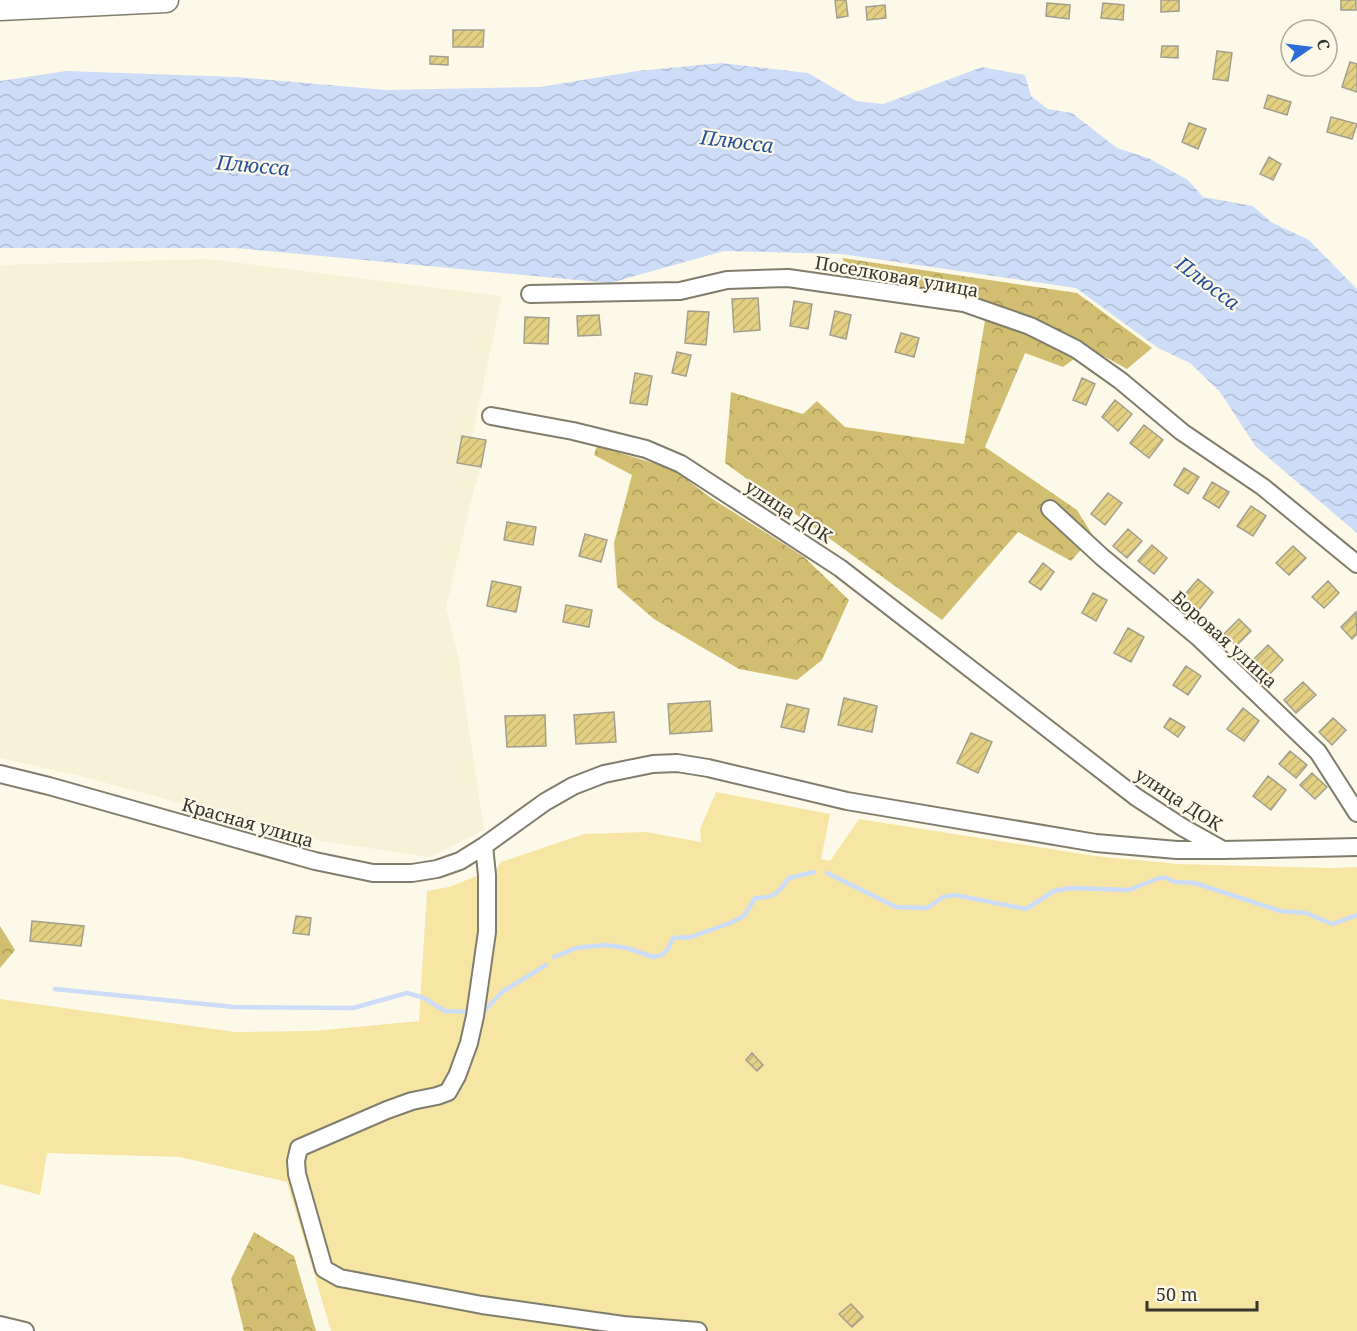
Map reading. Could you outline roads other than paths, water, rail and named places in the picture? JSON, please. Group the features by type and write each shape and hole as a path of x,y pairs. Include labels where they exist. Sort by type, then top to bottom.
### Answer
{"main road":[{"path":"0,8 166,0"}],"street":[{"name":"Поселковая улица","path":"531,294 680,291 727,280 788,278 964,303 1030,326 1076,349 1121,381 1182,432 1263,487 1357,564"},
{"name":"улица ДОК","path":"491,416 573,431 646,449 681,464 840,568 1136,797 1223,850"},
{"name":"Боровая улица","path":"1050,509 1198,637 1318,752 1357,813"},
{"name":"улица ДОК","path":"484,846 545,802 573,786 604,774 653,764 676,763 708,768 847,801 1096,843 1177,850 1223,850"},
{"name":"Красная улица","path":"0,774 315,861 373,873 412,873 437,869 460,861 484,846"},
{"path":"484,846 487,875 487,932 475,1016 458,1076 448,1092 387,1110 299,1148 296,1161 297,1174 324,1269 340,1278 482,1305 623,1325 698,1331"},
{"path":"1223,850 1357,847"},
{"path":"0,1325 25,1331"}],"water":[{"name":"Плюсса","path":"722,63 808,73 856,101 883,104 982,67 1025,75 1031,96 1048,109 1072,113 1117,148 1148,158 1188,180 1203,197 1253,206 1271,222 1309,240 1357,289 1357,533 1256,447 1220,392 1190,363 1158,348 1076,288 841,254 724,251 610,283 236,248 0,248 0,81 66,71 237,77 386,90 540,87 637,71"}],"waterway":[{"path":"554,957 576,948 605,945 627,948 653,957 662,955 673,938 691,937 730,923 744,916 755,898 771,896 789,878 814,872"},
{"path":"827,873 896,907 927,908 943,897 955,895 1026,909 1054,891 1070,888 1129,890 1159,878 1166,878 1175,882 1195,883 1280,911 1306,913 1332,924 1357,915"},
{"path":"481,1012 502,992 546,965"},
{"path":"55,989 234,1007 353,1008 407,993 424,998 445,1011 467,1012"}]}
